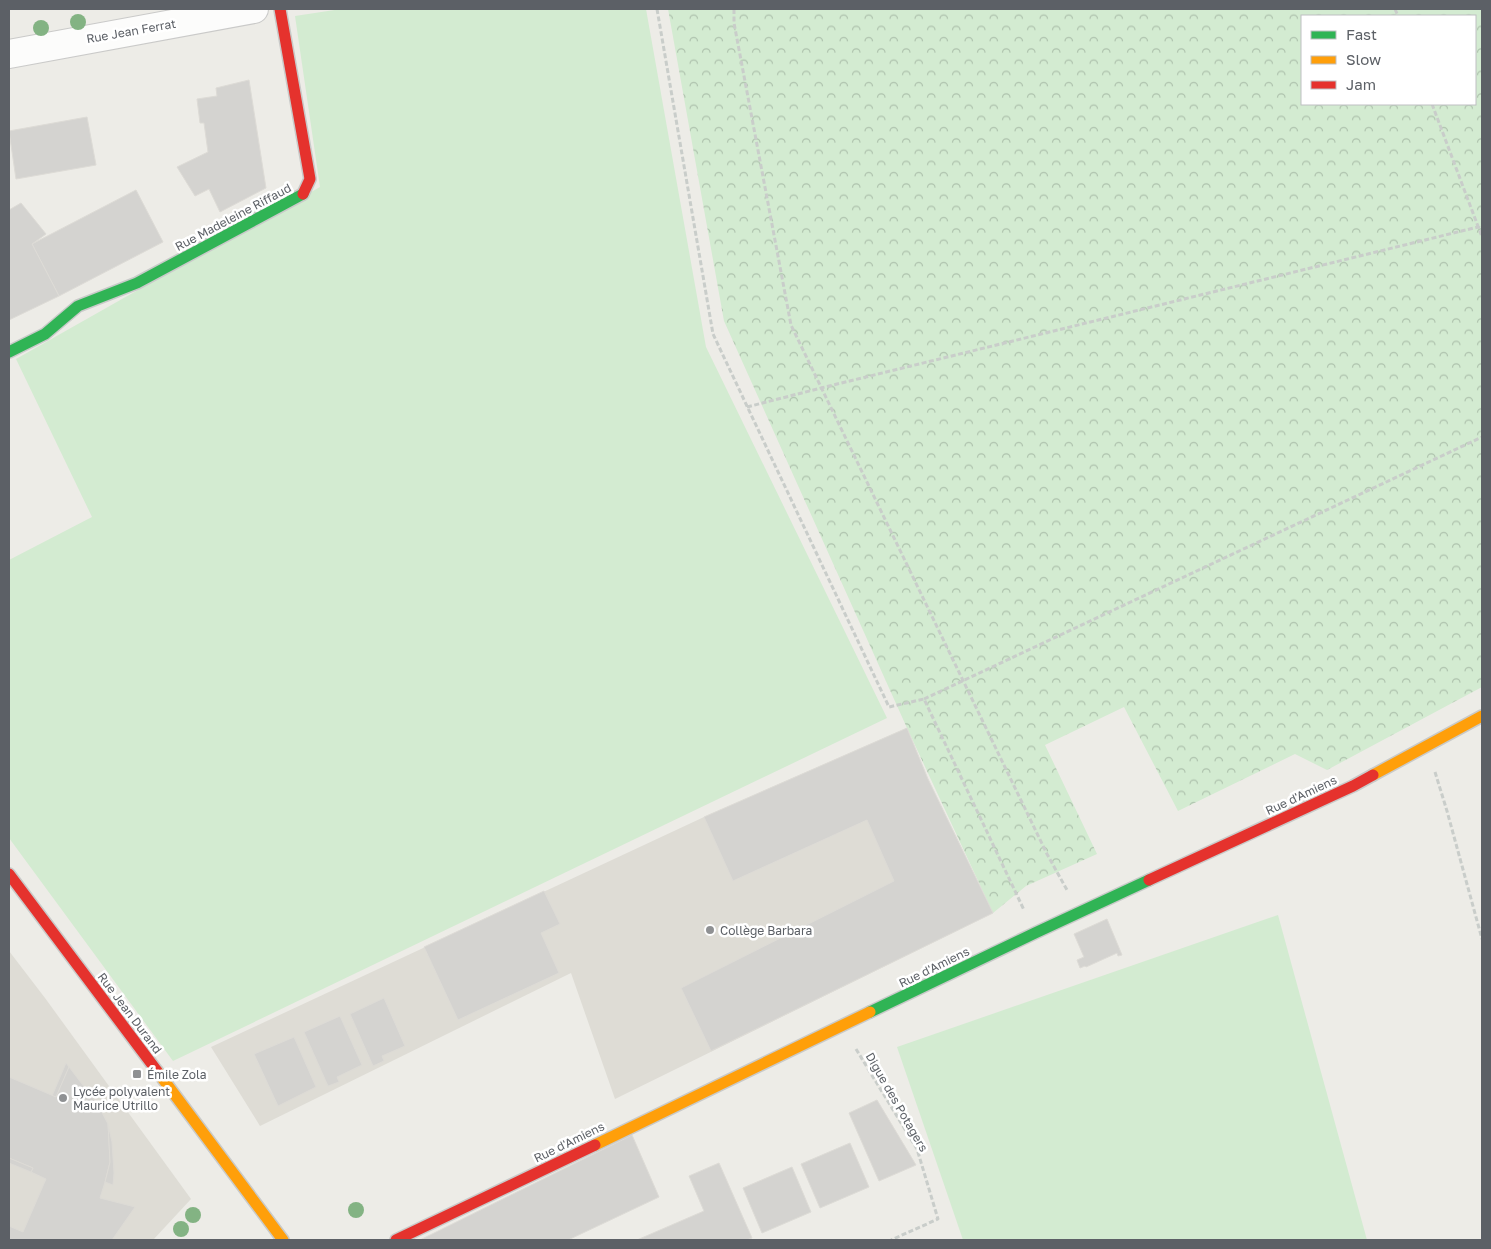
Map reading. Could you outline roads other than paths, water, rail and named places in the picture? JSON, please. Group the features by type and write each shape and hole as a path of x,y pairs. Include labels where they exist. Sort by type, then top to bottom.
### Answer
{"street":[{"name":"Rue Jean Ferrat","path":"9,54 254,9"},
{"name":"Rue Madeleine Riffaud","path":"9,352 45,334 78,306 138,283 303,195 310,179 280,9"},
{"name":"Rue d'Amiens","path":"396,1240 1035,933 1353,786 1482,716"},
{"name":"Rue Jean Durand","path":"9,874 283,1240"}],"place":[{"name":"Collège Barbara","path":"710,930"},
{"name":"Émile Zola","path":"137,1074"},
{"name":"Lycée polyvalent Maurice Utrillo","path":"63,1098"}]}
